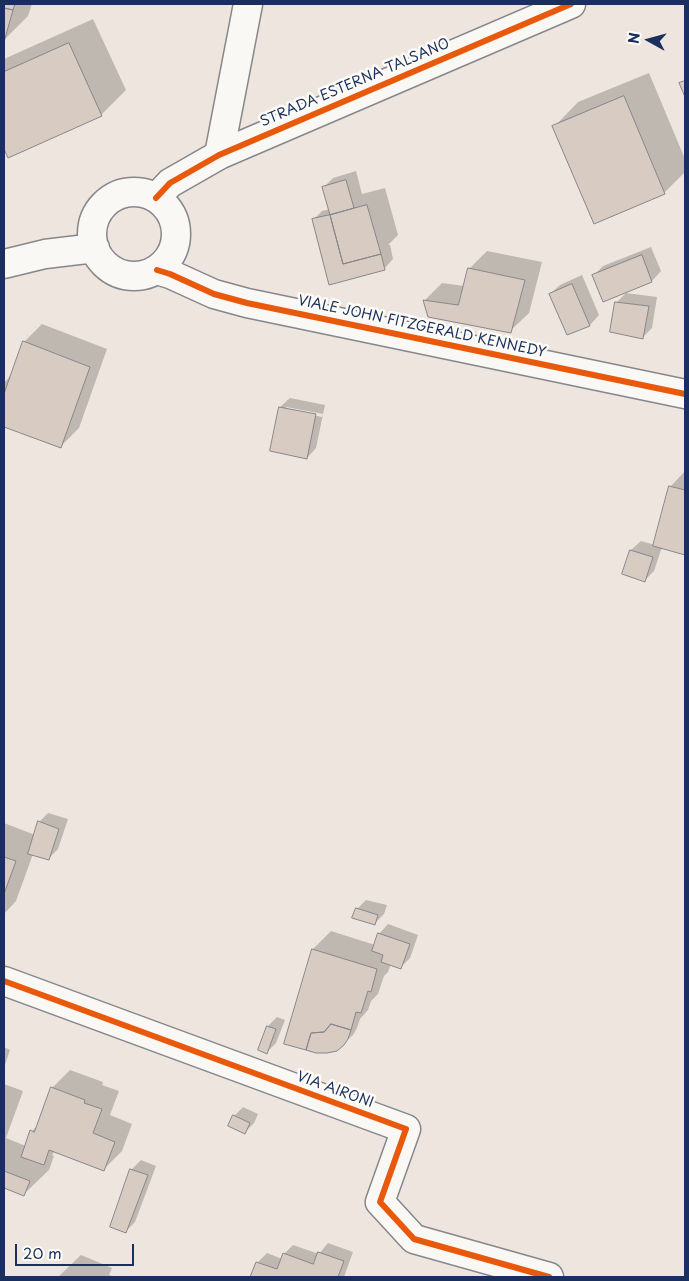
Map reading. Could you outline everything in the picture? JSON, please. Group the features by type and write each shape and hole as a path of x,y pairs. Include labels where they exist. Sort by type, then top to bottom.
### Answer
{"street":[{"path":"219,155 248,4"},
{"name":"STRADA ESTERNA TALSANO","path":"156,198 170,183 219,155 571,4"},
{"path":"134,192 156,198 167,207 174,219 175,248 168,260 157,270 146,275 133,277 110,269 101,260 95,248 93,226 97,215 112,198 123,194 134,192"},
{"path":"4,264 46,254 95,248"},
{"name":"VIALE JOHN FITZGERALD KENNEDY","path":"157,270 214,294 247,303 685,394"},
{"name":"VIA AIRONI","path":"4,981 406,1129 380,1202 414,1239 549,1277"}],"building":[{"path":"4,4 15,4 13,10 4,8"},
{"path":"4,8 13,10 4,42"},
{"path":"69,43 102,116 8,158 4,149 4,72"},
{"path":"685,81 685,97 679,83"},
{"path":"624,96 665,194 594,224 552,126"},
{"path":"346,180 354,208 330,215 322,187"},
{"path":"367,205 381,254 343,264 330,215"},
{"path":"330,215 343,264 381,254 385,270 329,285 312,219"},
{"path":"642,255 652,282 603,302 592,275"},
{"path":"468,268 525,280 511,333 428,317 423,300 458,305"},
{"path":"572,284 590,326 567,335 549,294"},
{"path":"615,302 649,306 643,339 610,332"},
{"path":"23,341 90,367 61,448 4,427 4,394"},
{"path":"279,407 316,414 307,459 270,451"},
{"path":"669,486 685,490 685,555 653,546"},
{"path":"630,550 653,557 645,582 622,574"},
{"path":"38,821 59,829 49,860 28,854"},
{"path":"4,857 16,861 4,894"},
{"path":"356,908 378,915 375,925 352,918"},
{"path":"378,933 410,944 401,969 381,962 383,955 372,951"},
{"path":"312,949 377,969 371,992 368,991 361,1013 356,1012 351,1030 331,1024 324,1032 311,1033 306,1050 284,1044"},
{"path":"331,1024 351,1030 344,1045 337,1051 327,1053 316,1053 306,1050 311,1033 324,1032"},
{"path":"267,1026 276,1029 267,1054 258,1050"},
{"path":"51,1087 85,1100 84,1103 102,1109 93,1133 115,1142 104,1171 49,1150 44,1165 21,1157 30,1130 34,1132"},
{"path":"233,1115 250,1123 245,1134 228,1126"},
{"path":"130,1169 148,1175 126,1233 110,1227"},
{"path":"4,1171 30,1181 24,1196 4,1188"},
{"path":"318,1252 344,1261 338,1277 250,1277 256,1262 277,1269 283,1253 313,1264"}],"cycle path":[{"path":"156,198 170,183 219,155 571,4"},
{"path":"157,270 214,294 247,303 685,394"},
{"path":"4,981 406,1129 380,1202 414,1239 549,1277"}]}
